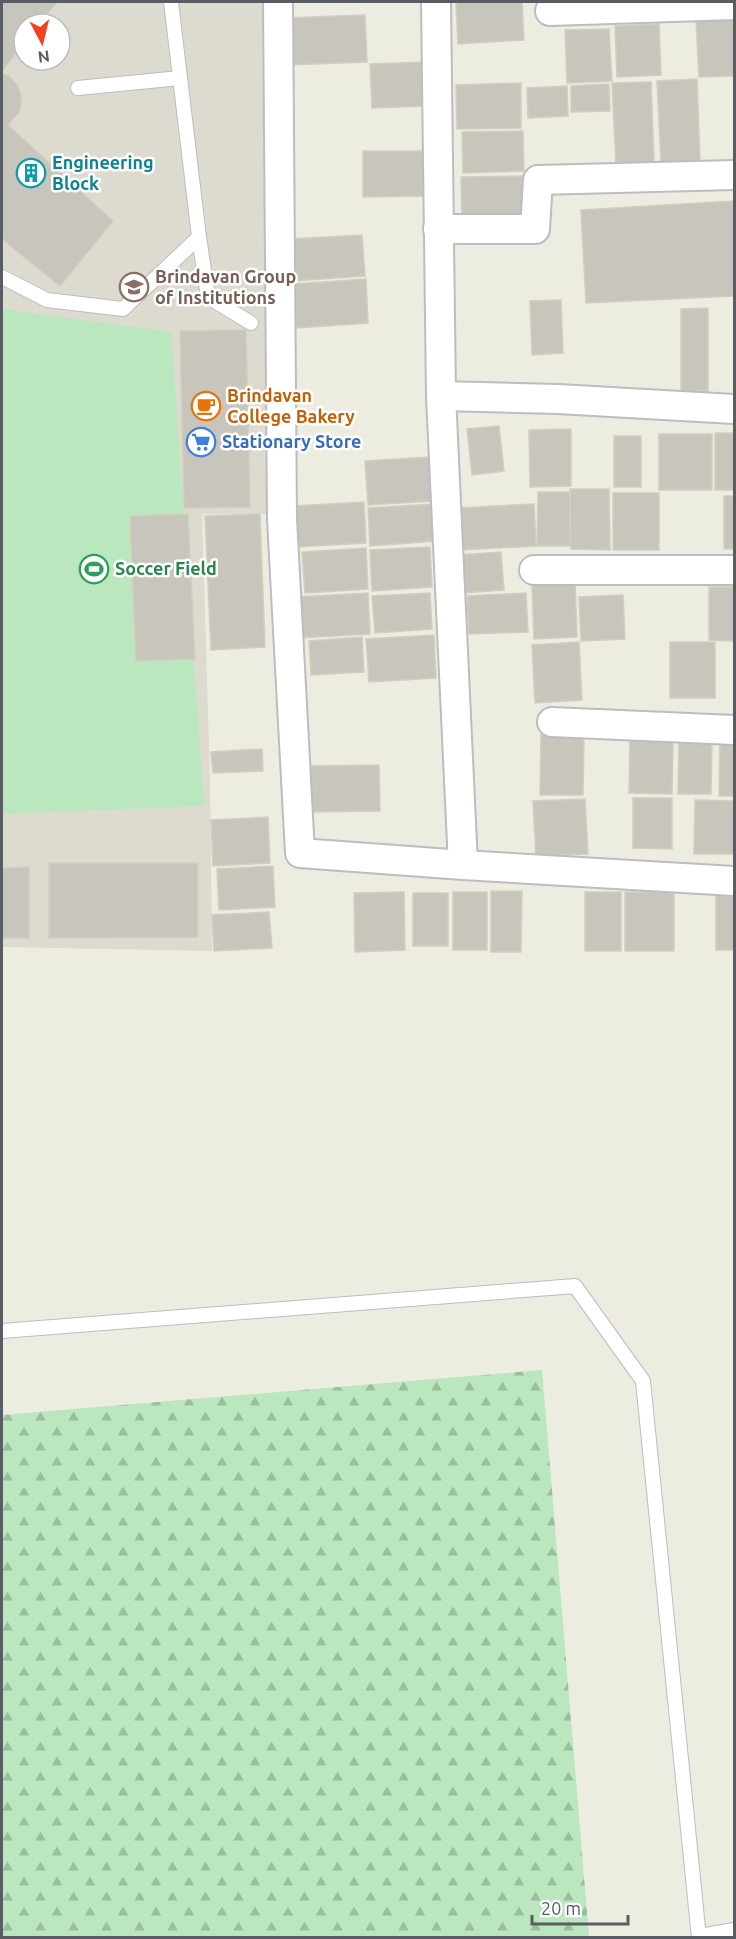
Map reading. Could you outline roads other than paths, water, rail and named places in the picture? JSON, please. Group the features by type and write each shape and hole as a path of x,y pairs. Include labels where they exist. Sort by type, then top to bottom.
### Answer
{"street":[{"path":"278,2 282,519 300,853 735,881"},
{"path":"436,2 441,396 463,865"},
{"path":"550,11 735,5"},
{"path":"438,229 536,229 538,180 735,175"},
{"path":"441,396 558,399 735,409"},
{"path":"534,570 735,570"},
{"path":"552,722 735,730"}],"lane":[{"path":"171,2 208,297 251,323"},
{"path":"78,87 180,78"},
{"path":"2,277 47,300 123,309 199,237"},
{"path":"2,1331 575,1286 643,1381 699,1937 735,1930"}],"place":[{"name":"Engineering Block","path":"31,173"},
{"name":"Brindavan Group of Institutions","path":"134,287"},
{"name":"Brindavan College Bakery","path":"206,406"},
{"name":"Stationary Store","path":"201,442"},
{"name":"Soccer Field","path":"94,569"}]}
